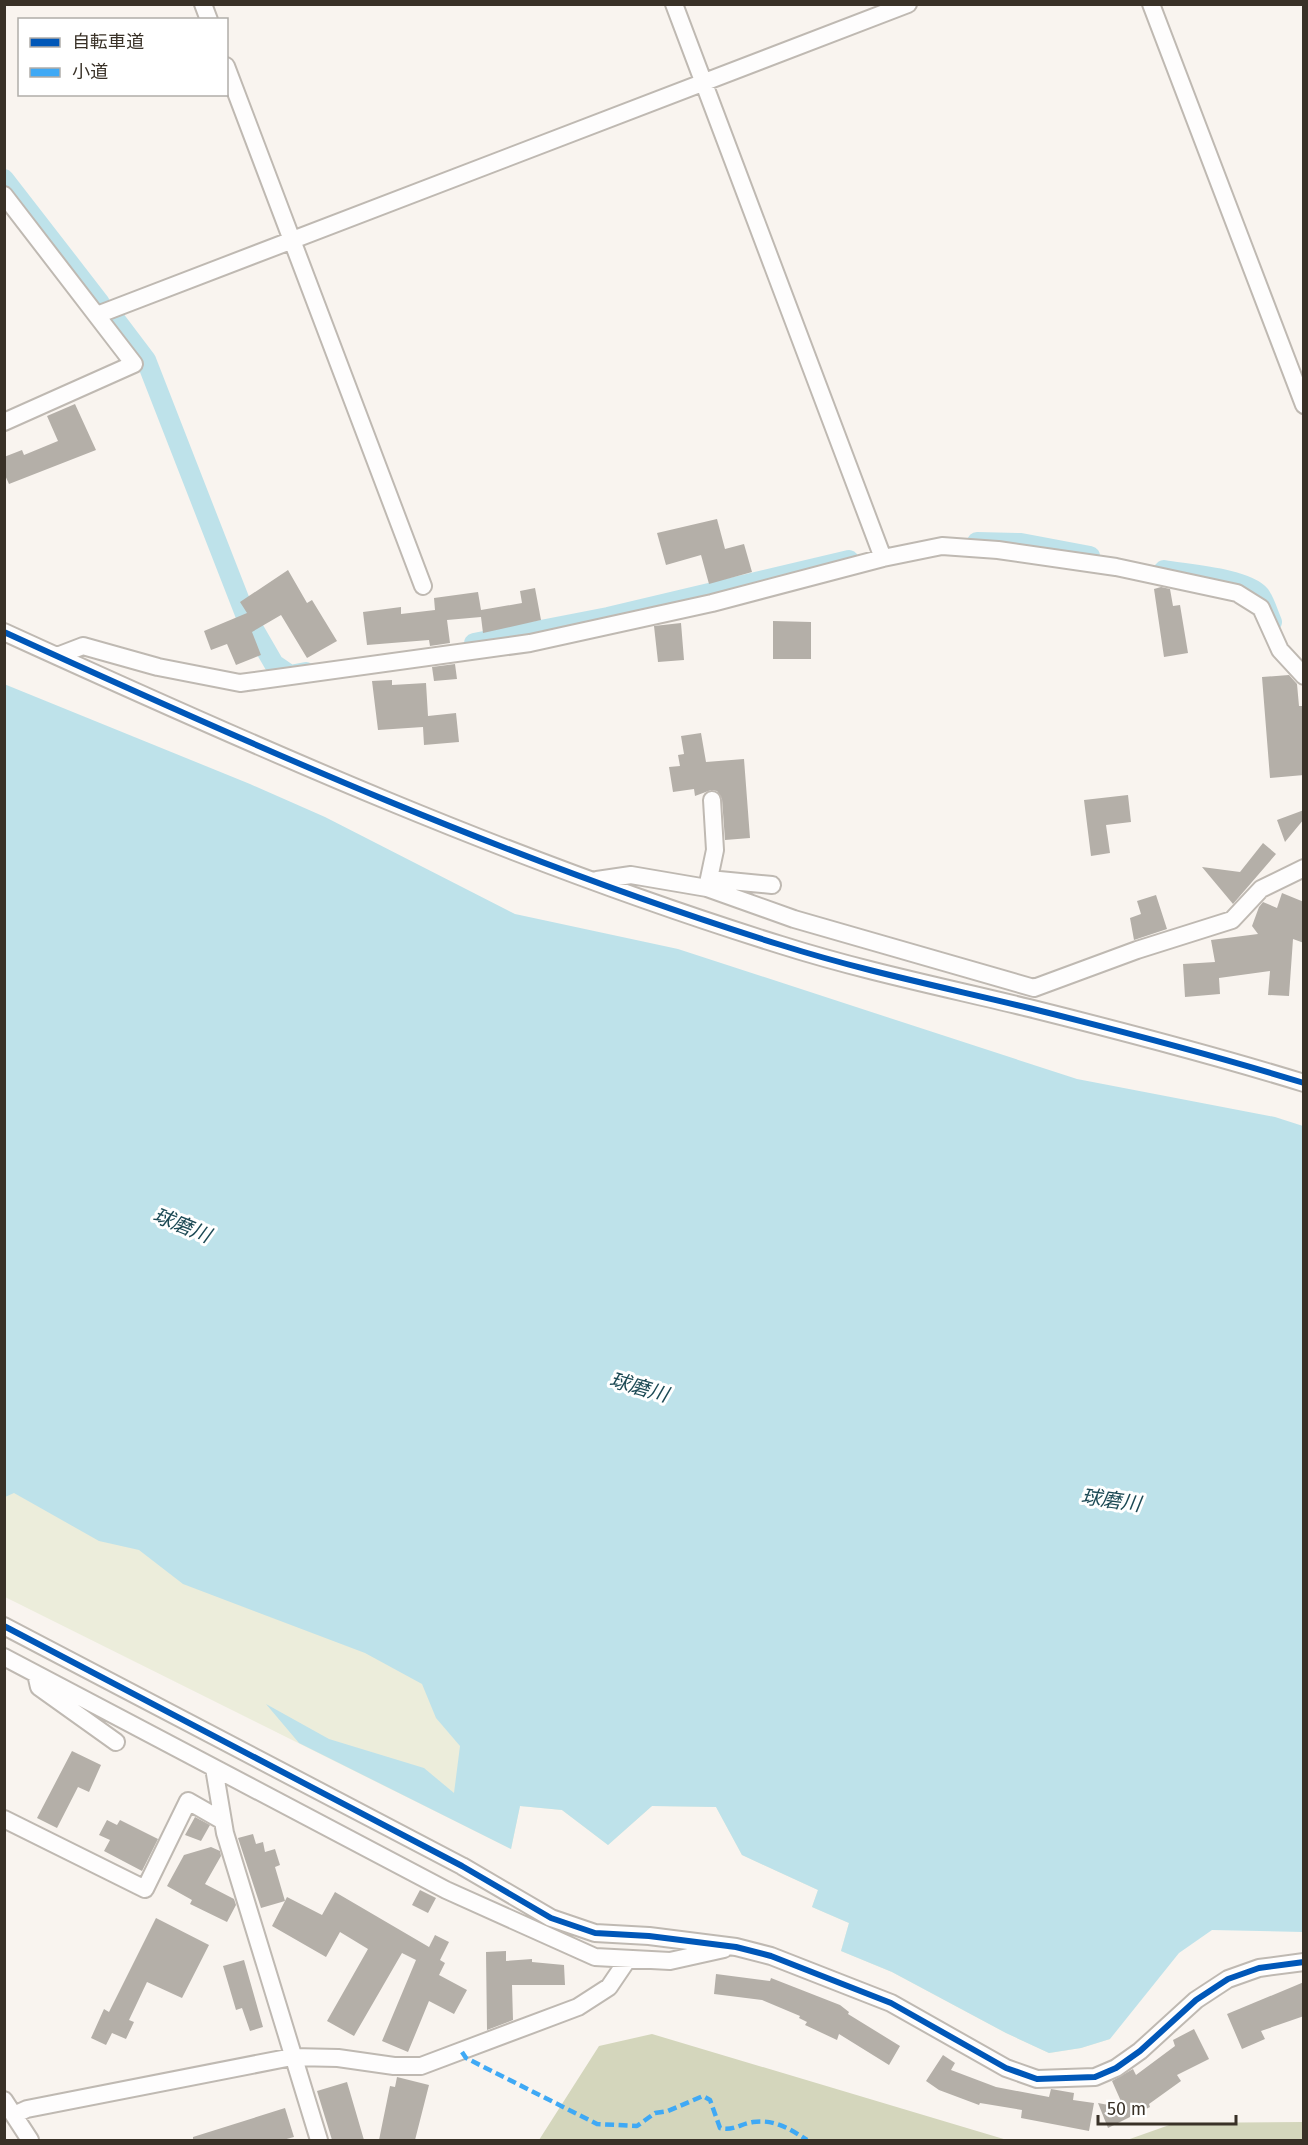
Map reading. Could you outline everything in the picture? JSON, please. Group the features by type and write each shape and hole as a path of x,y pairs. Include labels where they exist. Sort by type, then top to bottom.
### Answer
{"street":[{"path":"674,4 883,558"},
{"path":"97,315 908,4"},
{"path":"1151,4 1304,405"},
{"path":"228,71 423,586"},
{"path":"4,195 134,364 4,422"},
{"path":"57,656 83,646 158,667 240,683 530,643 712,603 883,558 942,546 998,550 1116,567 1237,592 1261,608 1280,650 1304,676"},
{"path":"4,632 266,749 523,856 782,945 960,994 1026,1007 1304,1083"},
{"path":"708,883 715,850 712,801"},
{"path":"708,883 794,919 1034,988 1137,950 1232,920 1261,890 1304,868"},
{"path":"594,880 631,875 708,883 772,885"},
{"path":"4,1626 462,1866 551,1918 595,1933 649,1936 736,1947 771,1956 891,2003 1006,2068 1037,2079 1066,2080 1095,2077 1116,2068 1140,2051 1196,2000 1228,1979 1259,1968 1304,1962"},
{"path":"4,1657 446,1890 595,1957 670,1961 736,1947"},
{"path":"36,1674 39,1687 116,1742"},
{"path":"214,1768 223,1821 319,2140"},
{"path":"4,1819 145,1889 188,1801 223,1821"},
{"path":"16,2115 38,2107 292,2056 338,2058 394,2066 421,2066 578,2007 609,1987 628,1959"},
{"path":"4,2100 16,2115 30,2140"}],"green space":[{"path":"4,1393 487,1615 1110,2039 1081,2048 1049,2053 1006,2033 892,1972 841,1951 849,1923 812,1907 818,1890 742,1855 716,1807 652,1806 608,1845 562,1810 520,1806 511,1849 5,1597"},
{"path":"652,2034 1007,2140 539,2140 599,2046"},
{"path":"1303,2122 1303,2140 1127,2140 1175,2123"}],"water":[{"name":"球磨川","path":"4,684 325,817 515,914 678,949 1077,1079 1275,1117 1303,1126 1303,1932 1212,1930 1179,1953 1110,2039 1081,2048 1049,2053 1006,2033 892,1972 841,1951 849,1923 812,1907 818,1890 742,1855 716,1807 652,1806 608,1845 562,1810 520,1806 511,1849 299,1743 266,1704 329,1739 424,1768 454,1793 460,1746 436,1718 422,1684 365,1653 183,1584 139,1550 99,1541 14,1493 5,1497"}],"building":[{"path":"75,404 96,450 9,484 4,473 4,457 22,450 24,455 58,441 47,416"},
{"path":"717,519 725,549 744,544 752,572 709,584 701,555 666,565 657,533"},
{"path":"288,570 307,603 312,600 337,641 307,658 281,615 252,632 261,655 236,665 227,644 211,650 204,631 247,613 240,602"},
{"path":"1161,587 1170,589 1173,606 1180,605 1188,653 1164,657 1154,589"},
{"path":"535,588 541,620 483,633 481,617 447,620 450,643 430,646 429,640 367,645 363,612 401,607 401,614 435,610 434,598 478,592 481,610 522,603 520,591"},
{"path":"773,621 811,622 811,659 773,659"},
{"path":"681,623 684,660 658,662 654,626"},
{"path":"455,664 457,679 434,681 432,667"},
{"path":"1289,675 1297,684 1299,706 1304,706 1304,775 1270,778 1262,677"},
{"path":"392,680 392,685 426,683 428,716 456,713 459,742 424,745 423,727 378,730 372,681"},
{"path":"701,733 706,762 744,759 750,838 725,840 722,799 717,791 711,790 695,796 694,789 673,792 669,767 680,766 678,755 684,754 681,736"},
{"path":"1128,795 1131,822 1106,825 1110,853 1091,856 1084,800"},
{"path":"1304,810 1304,819 1285,842 1277,820"},
{"path":"1263,843 1276,854 1233,904 1202,867 1240,872"},
{"path":"1282,893 1304,902 1304,943 1293,939 1289,996 1268,995 1270,971 1219,978 1220,994 1185,997 1183,964 1215,962 1211,940 1258,934 1252,926 1259,907 1263,902 1277,908"},
{"path":"1156,895 1167,929 1134,940 1130,918 1141,914 1137,901"},
{"path":"72,1751 101,1765 89,1792 78,1787 57,1828 37,1818"},
{"path":"195,1817 210,1825 201,1841 185,1835"},
{"path":"107,1820 117,1825 120,1820 158,1839 142,1871 104,1851 110,1840 99,1835"},
{"path":"253,1834 256,1844 263,1842 265,1852 275,1849 280,1865 275,1867 285,1901 261,1908 238,1838"},
{"path":"211,1847 220,1851 221,1856 205,1884 234,1899 236,1905 227,1922 190,1904 192,1900 167,1886 184,1855"},
{"path":"420,1890 436,1898 428,1913 412,1905"},
{"path":"335,1892 429,1947 435,1935 449,1942 440,1960 445,1963 439,1975 467,1990 454,2014 429,2001 408,2052 382,2041 416,1960 402,1953 354,2036 327,2021 368,1949 340,1932 326,1957 272,1926 287,1897 322,1915"},
{"path":"156,1918 209,1945 182,1998 147,1982 129,2020 134,2022 126,2039 112,2033 106,2045 91,2038 104,2009 109,2012"},
{"path":"506,1951 506,1961 532,1959 532,1962 564,1965 565,1985 512,1985 513,2020 487,2030 486,1952"},
{"path":"244,1960 263,2027 250,2031 242,2008 236,2010 223,1966"},
{"path":"716,1974 770,1981 771,1978 840,2005 849,2012 848,2014 900,2046 889,2065 839,2034 837,2040 805,2025 807,2022 799,2018 800,2016 762,2000 714,1994"},
{"path":"1304,1982 1304,2016 1261,2031 1265,2039 1242,2049 1227,2014"},
{"path":"1194,2029 1209,2059 1177,2075 1181,2081 1149,2104 1150,2107 1108,2128 1098,2103 1124,2108 1112,2081 1133,2069 1136,2075 1175,2046 1173,2040"},
{"path":"943,2055 955,2063 951,2070 996,2087 1049,2097 1051,2089 1074,2093 1073,2100 1094,2103 1089,2131 1021,2118 1022,2110 980,2103 979,2105 939,2090 926,2081"},
{"path":"397,2077 429,2085 415,2140 379,2140 390,2086 395,2087"},
{"path":"347,2082 364,2140 332,2140 317,2091"},
{"path":"285,2108 294,2137 283,2140 193,2140 193,2137"}],"waterway":[{"path":"4,179 100,303"},
{"path":"115,319 146,360 245,614 274,664 290,675 306,672"},
{"path":"977,542 1021,543 1090,556"},
{"path":"474,643 608,617 849,560"},
{"path":"1164,570 1229,581 1253,589 1262,598 1272,622"}],"marked path":[{"path":"462,2052 466,2058 597,2124 637,2126 655,2113 668,2111 703,2096 710,2100 720,2128 733,2128 761,2121 775,2123 807,2140"}],"cycle path":[{"path":"4,632 388,801 485,840 681,912 843,963 1098,1025 1304,1083"},
{"path":"4,1626 462,1866 551,1918 595,1933 649,1936 736,1947 771,1956 891,2003 1006,2068 1037,2079 1095,2077 1116,2068 1140,2051 1196,2000 1228,1979 1259,1968 1304,1962"}]}
